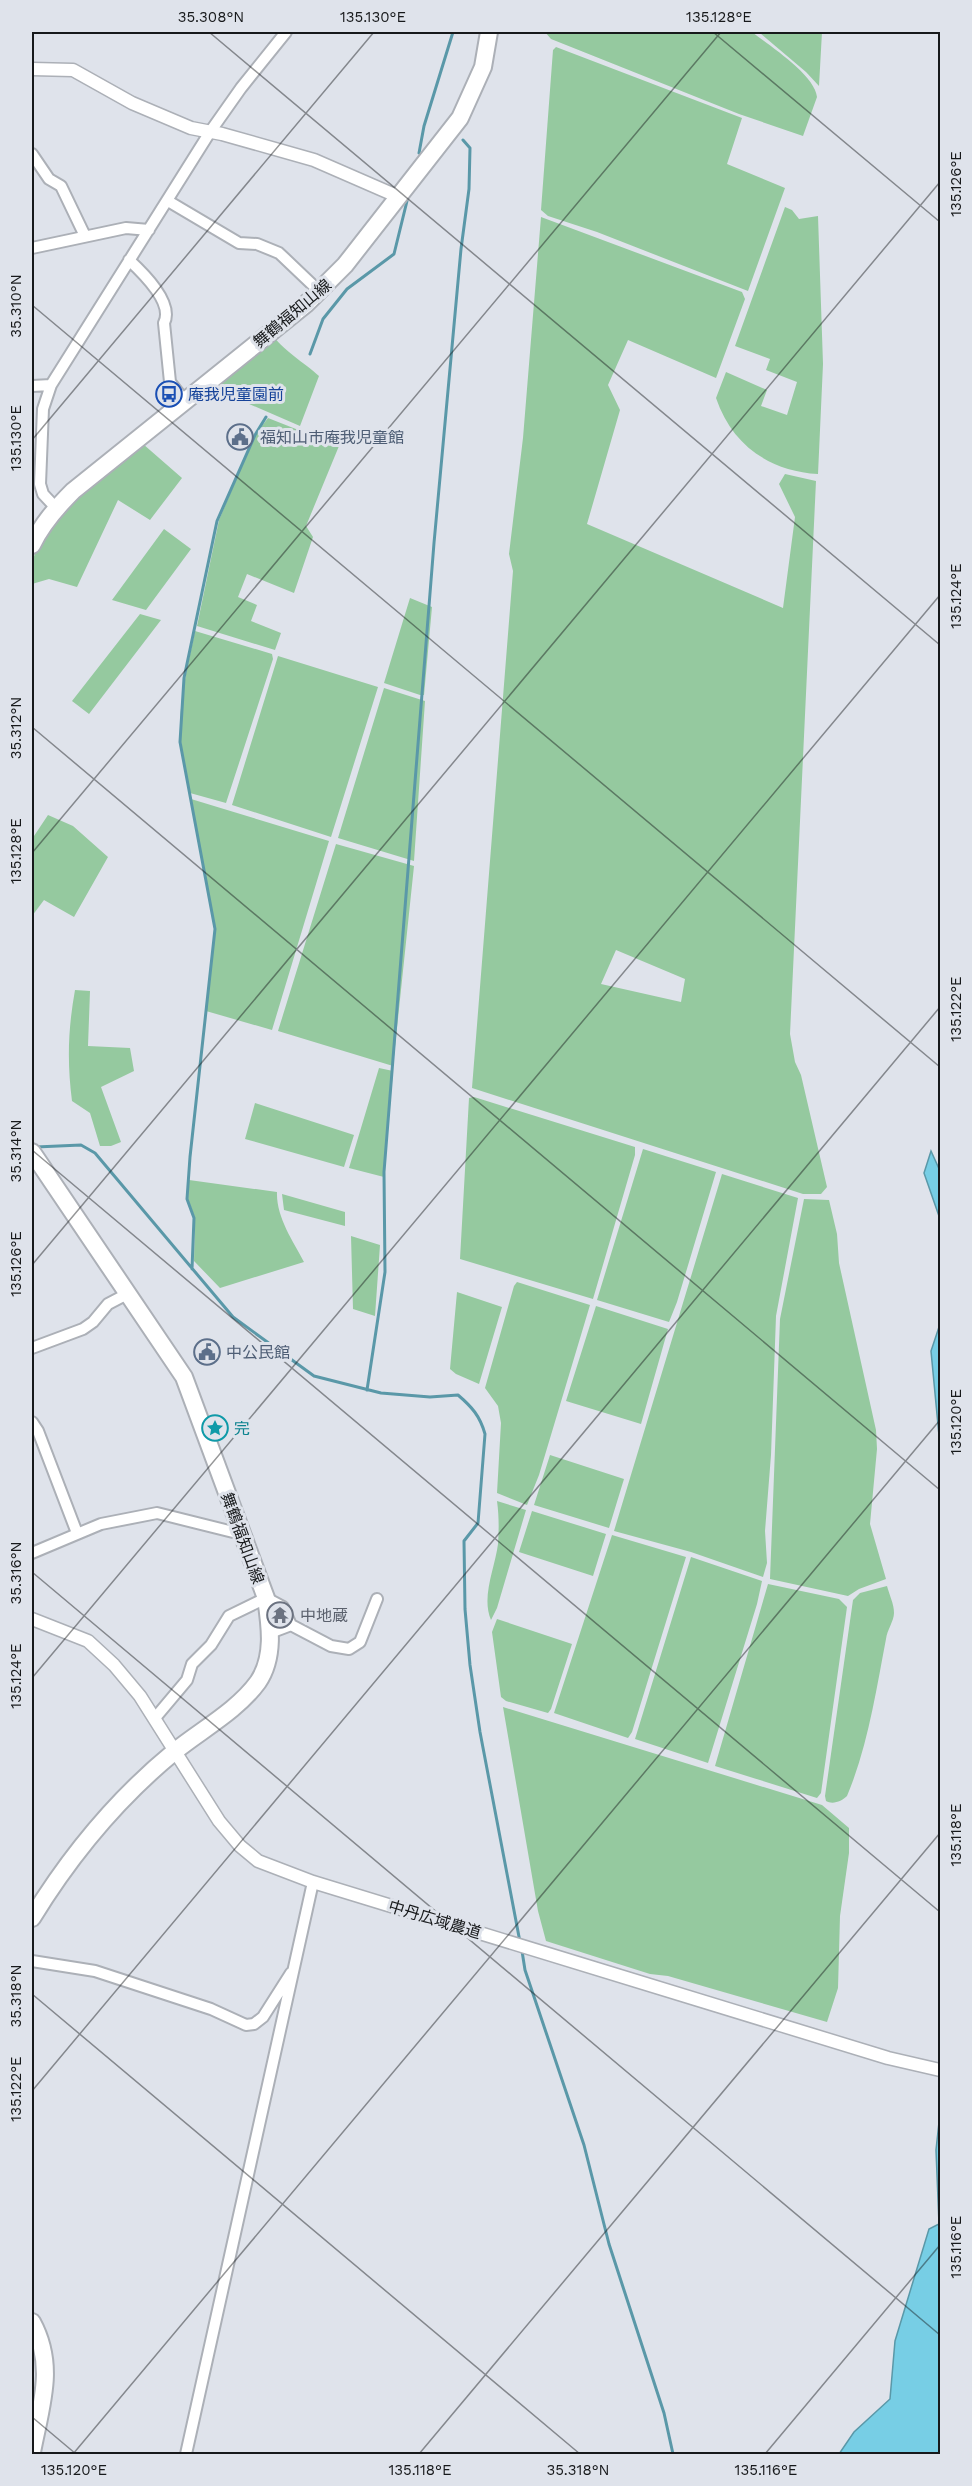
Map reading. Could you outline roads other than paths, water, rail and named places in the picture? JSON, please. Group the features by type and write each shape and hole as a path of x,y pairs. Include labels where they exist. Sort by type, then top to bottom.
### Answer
{"main road":[{"name":"舞鶴福知山線","path":"32,545 39,529 56,508 320,292 345,265 460,118 483,67 489,32"},
{"name":"舞鶴福知山線","path":"32,1153 184,1377 266,1598 270,1634 267,1662 259,1681 244,1697 174,1752 124,1796 47,1893 32,1917"},
{"path":"32,2322 43,2348 46,2371 32,2452"}],"street":[{"path":"56,508 43,494 40,484 43,409 51,385 210,132 241,88 286,32"},
{"path":"32,69 73,70 132,103 191,128 314,160 399,197"},
{"path":"32,154 49,178 61,186 85,236"},
{"path":"168,201 239,243 257,243 279,253 320,292"},
{"path":"32,248 126,228 148,230"},
{"path":"129,260 154,287 166,307 167,318 164,324 170,382 185,401"},
{"path":"32,386 51,385"},
{"path":"32,1348 83,1329 93,1322 108,1304 129,1293"},
{"path":"32,1422 38,1431 77,1533"},
{"path":"32,1553 77,1533 127,1517 157,1513 241,1534"},
{"path":"155,1718 187,1680 192,1664 211,1645 229,1616 266,1598 283,1607 291,1625 331,1646 349,1649 360,1642 377,1599"},
{"name":"中丹広域農道","path":"32,1619 88,1641 114,1665 155,1718 174,1752 219,1821 240,1846 258,1861 317,1883 888,2058 940,2070"},
{"path":"270,1634 291,1625"},
{"path":"186,2454 295,1967 317,1883"},
{"path":"32,1961 95,1971 211,2009 246,2025 254,2024 263,2017 295,1967"}],"water":[{"path":"931,1151 940,1171 940,1219 924,1173"},
{"path":"940,1324 940,1446 931,1351"},
{"path":"940,2113 940,2454 839,2454 854,2432 890,2399 895,2341 929,2229 939,2224 936,2150"}],"waterway":[{"path":"419,153 424,126 453,32"},
{"path":"367,1390 385,1272 384,1172 434,543 461,249 469,189 470,148 463,140"},
{"path":"310,354 323,319 347,289 394,254 407,201"},
{"path":"192,1269 194,1218 187,1199 215,929 180,742 184,678 217,521 255,435 266,417"},
{"path":"36,1147 81,1145 95,1153 233,1317 314,1376 381,1393 430,1397 458,1395 478,1417 485,1434 478,1523 464,1541 465,1609 470,1665 480,1732 520,1942"},
{"path":"522,1951 525,1970 584,2145 609,2244 664,2413 673,2454"}],"place":[{"name":"庵我児童園前","path":"169,394"},
{"name":"福知山市庵我児童館","path":"240,437"},
{"name":"中公民館","path":"207,1352"},
{"name":"完","path":"215,1428"},
{"name":"中地蔵","path":"280,1615"}]}
